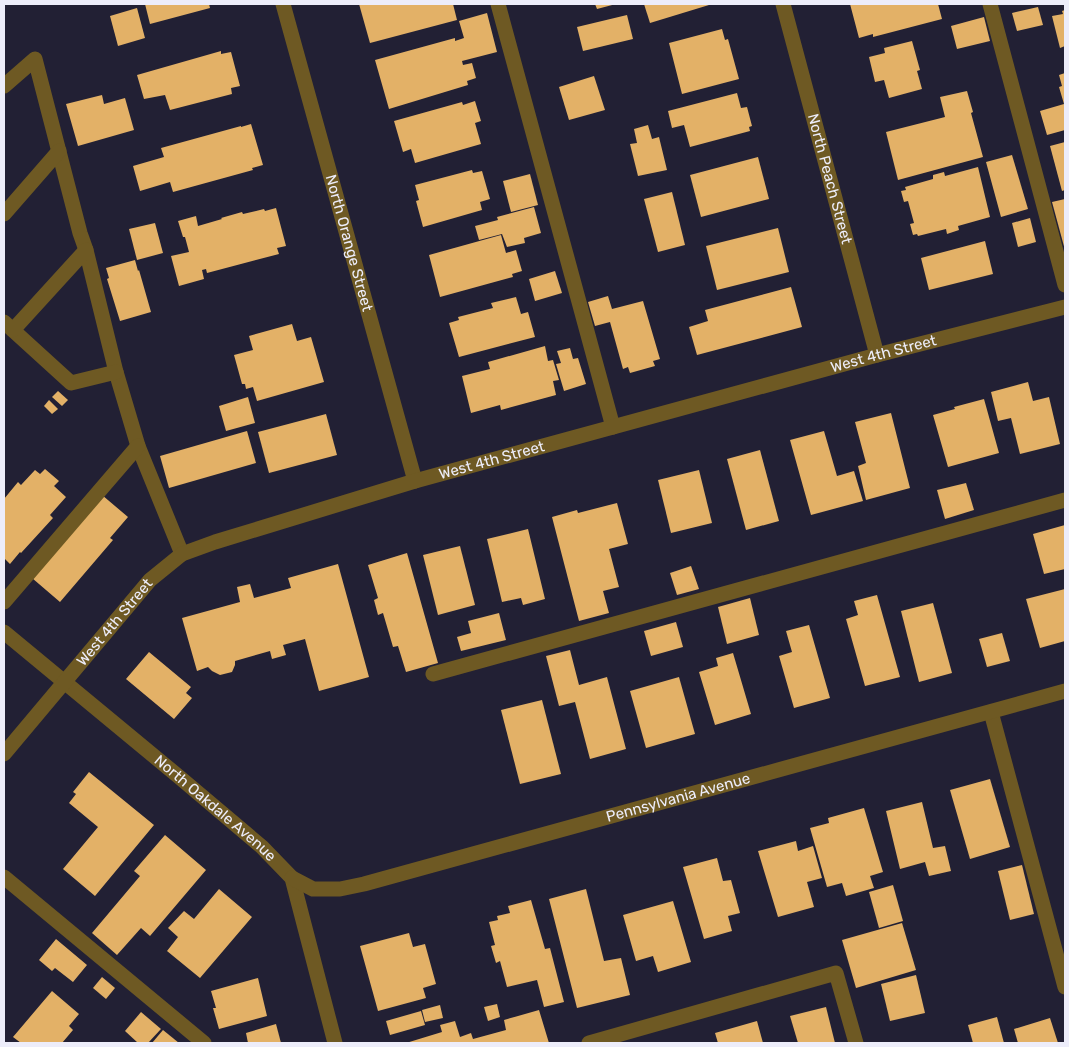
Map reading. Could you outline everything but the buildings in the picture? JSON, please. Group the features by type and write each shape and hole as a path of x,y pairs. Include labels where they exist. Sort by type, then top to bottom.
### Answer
{"street":[{"name":"North Orange Street","path":"283,4 415,481"},
{"path":"498,4 613,427"},
{"name":"North Peach Street","path":"783,4 877,355"},
{"path":"990,4 1065,285"},
{"path":"4,86 35,59 86,250 116,372 138,446 182,554"},
{"path":"4,214 59,150"},
{"path":"86,250 8,326 70,383 116,372"},
{"name":"West 4th Street","path":"4,754 150,580 182,554 215,542 415,481 877,355 1065,308"},
{"path":"4,602 138,446"},
{"path":"433,674 1065,500"},
{"name":"North Oakdale Avenue","path":"4,632 262,847 292,878 336,1043"},
{"name":"Pennsylvania Avenue","path":"292,878 313,888 340,889 364,884 1065,692"},
{"path":"991,712 1065,987"},
{"path":"4,877 204,1043"},
{"path":"589,1043 836,973 856,1043"}]}
